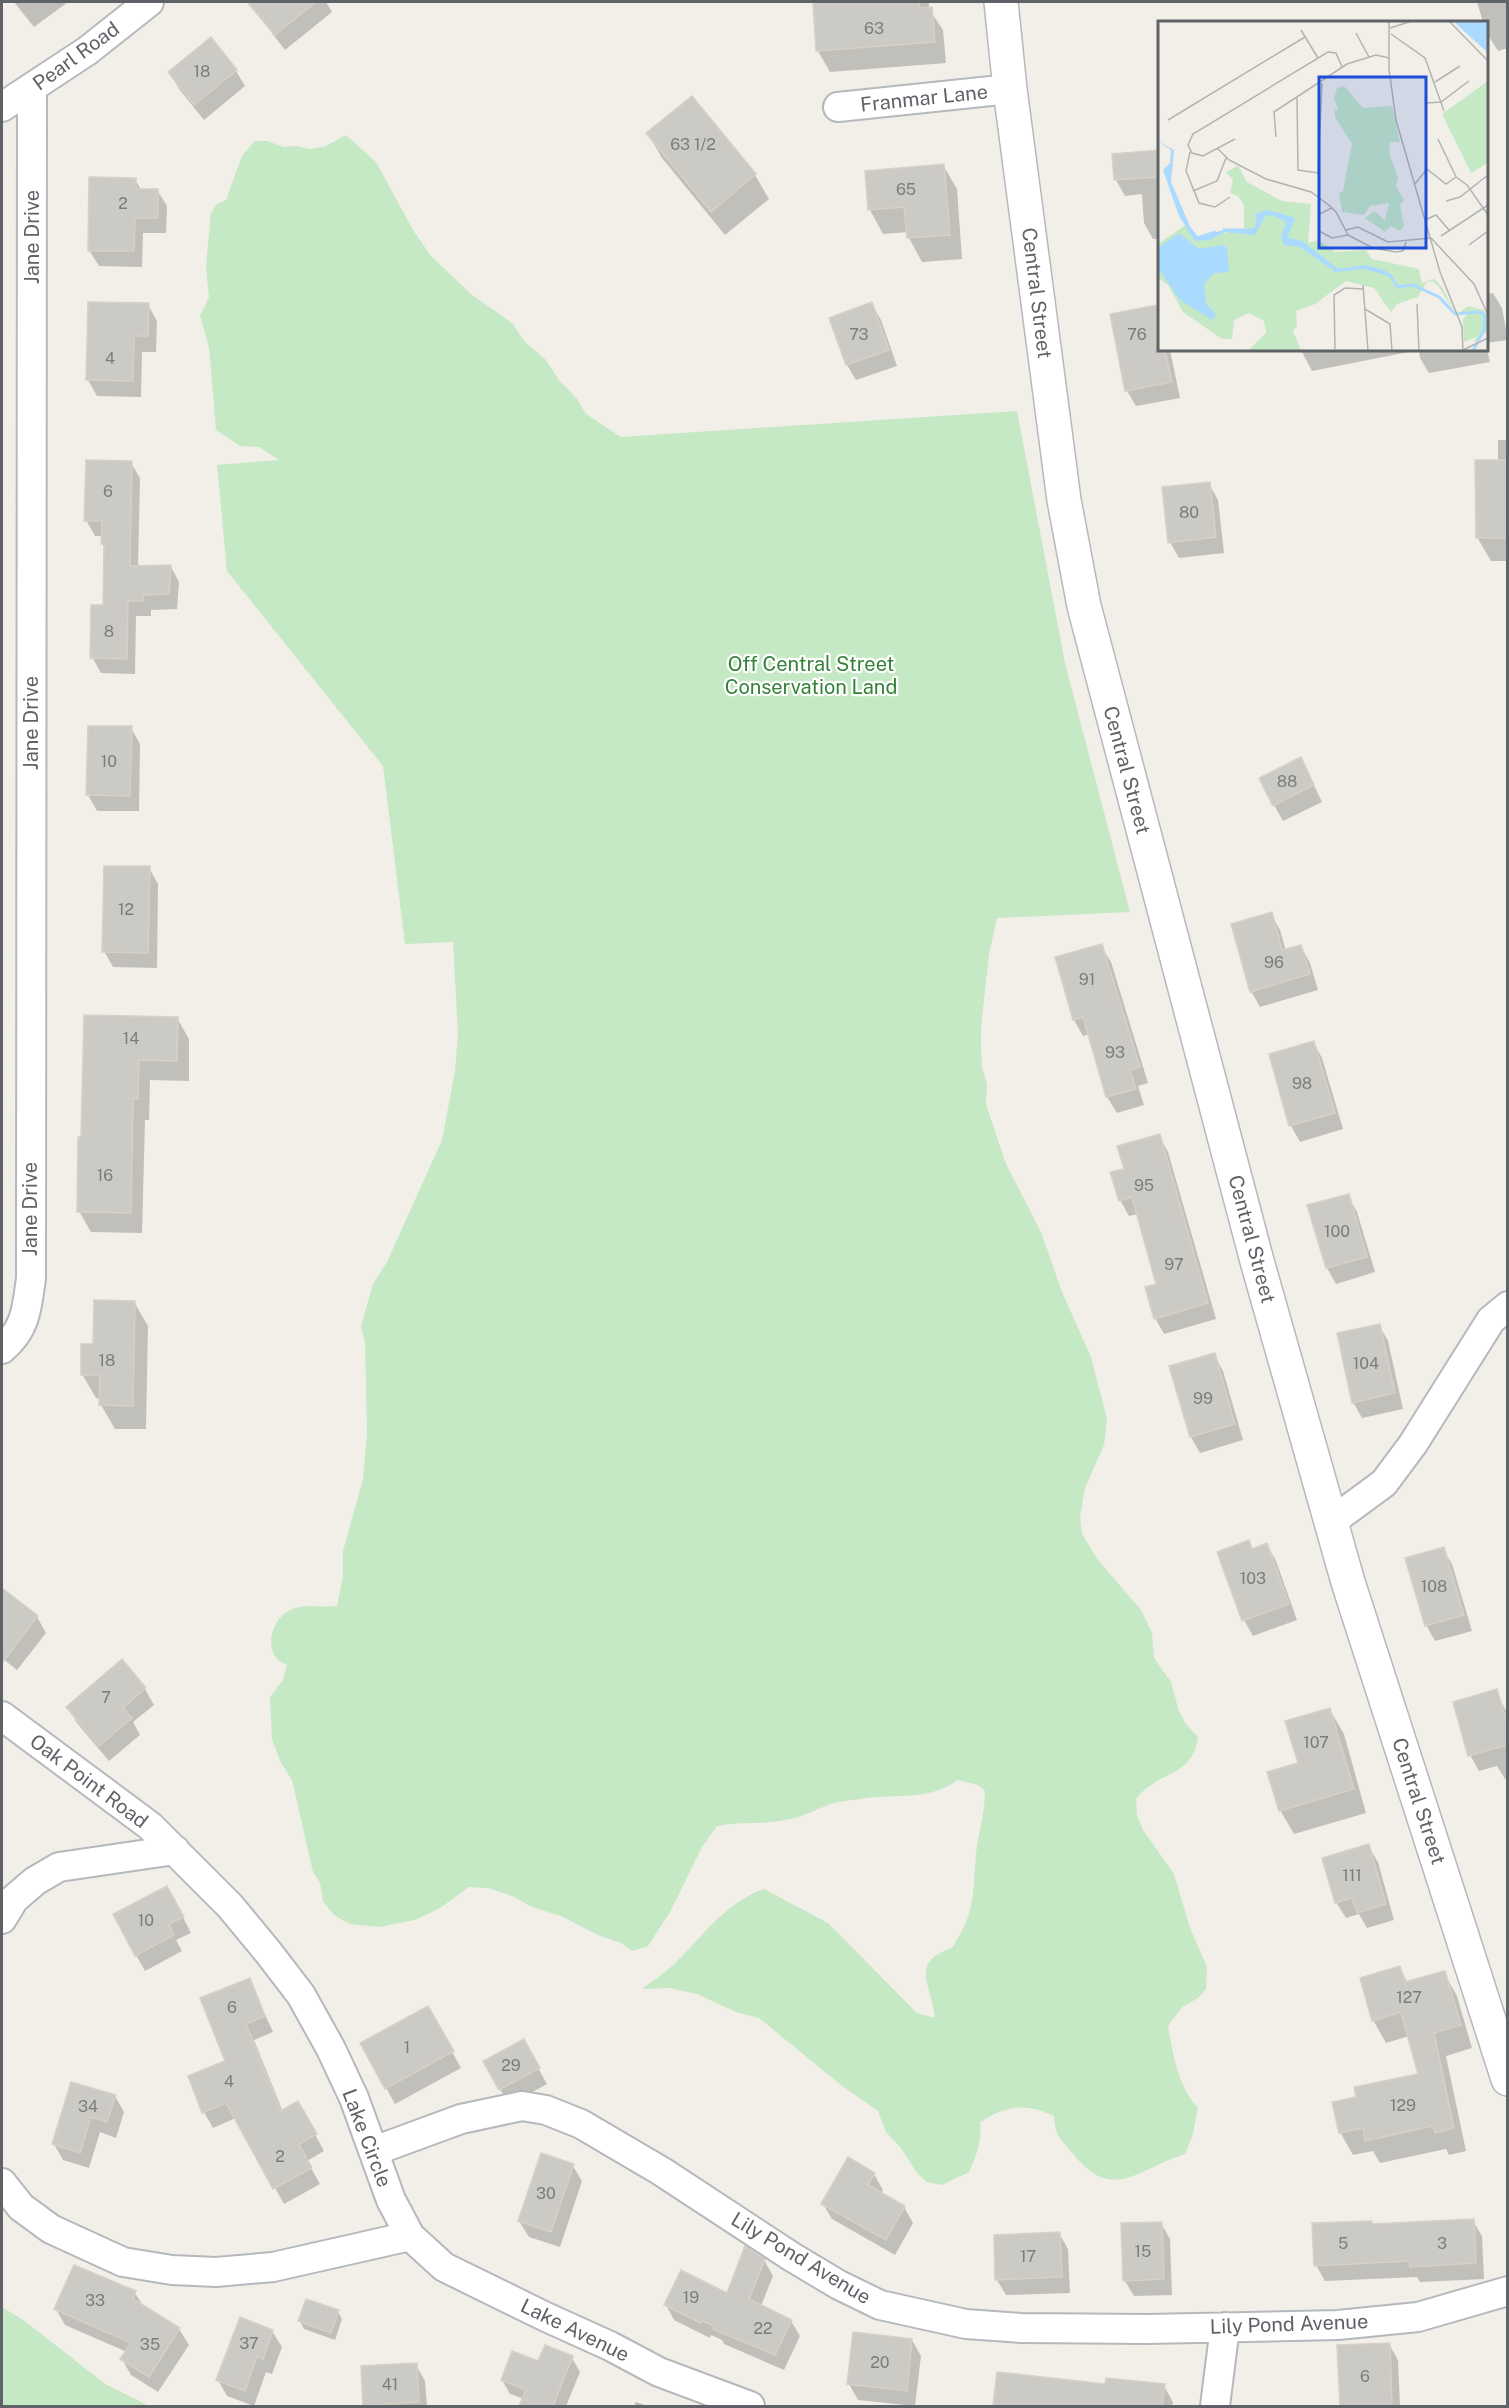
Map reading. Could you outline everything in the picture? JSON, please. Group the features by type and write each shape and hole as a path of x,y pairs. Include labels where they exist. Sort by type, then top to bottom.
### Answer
{"street":[{"name":"Pearl Road","path":"2,107 87,51 149,2"},
{"name":"Central Street","path":"1001,2 1010,89 1064,500 1084,606 1257,1261 1348,1582 1499,2017 1508,2079"},
{"name":"Jane Drive","path":"2,1349 15,1338 24,1318 31,1278 32,89"},
{"name":"Franmar Lane","path":"838,107 1010,89"},
{"path":"1331,1522 1384,1483 1413,1444 1491,1320 1508,1306"},
{"name":"Oak Point Road","path":"2,1716 150,1826 175,1850"},
{"path":"2,1919 14,1899 35,1881 59,1867 175,1850"},
{"name":"Lake Circle","path":"175,1850 230,1906 301,1995 331,2049 354,2098 391,2200 410,2236"},
{"name":"Lily Pond Avenue","path":"374,2151 461,2119 522,2106 546,2109 580,2124 661,2171 839,2285 880,2305 924,2317 966,2324 1010,2327 1338,2325 1418,2317 1508,2291"},
{"path":"2,2182 21,2207 51,2229 123,2262 172,2270 216,2272 273,2267 410,2236"},
{"name":"Lake Avenue","path":"410,2236 444,2267 610,2346 659,2372 750,2406"},
{"path":"1215,2406 1225,2327"}],"green space":[{"name":"Off Central Street Conservation Land","path":"346,135 376,162 413,230 431,256 472,295 512,323 525,342 546,360 586,414 621,437 1017,411 1065,663 1130,912 997,918 989,954 981,1028 982,1068 987,1084 986,1104 1006,1164 1041,1232 1062,1292 1091,1357 1107,1419 1104,1445 1085,1488 1080,1517 1082,1534 1098,1560 1141,1610 1152,1633 1154,1658 1171,1682 1185,1723 1198,1737 1195,1750 1182,1767 1145,1789 1136,1799 1137,1815 1143,1830 1174,1874 1190,1928 1207,1967 1206,1989 1198,1998 1182,2007 1168,2026 1174,2059 1181,2080 1191,2100 1198,2108 1193,2134 1185,2154 1141,2173 1115,2180 1088,2170 1062,2141 1056,2130 1054,2116 1034,2109 1016,2108 999,2112 980,2122 978,2147 969,2172 942,2185 927,2182 918,2174 900,2147 886,2132 878,2111 841,2085 759,2018 736,2012 697,1994 669,1988 642,1989 669,1969 725,1912 750,1895 764,1889 828,1923 917,2013 935,2018 927,1985 926,1968 930,1961 939,1954 952,1948 965,1924 972,1903 977,1847 985,1799 985,1791 978,1785 958,1780 946,1787 922,1794 873,1797 833,1803 801,1816 781,1821 717,1826 702,1847 670,1912 648,1946 632,1951 621,1943 598,1935 561,1916 532,1907 512,1896 488,1888 469,1887 440,1908 415,1920 379,1927 350,1924 334,1915 323,1901 320,1883 313,1872 292,1780 281,1763 272,1739 270,1697 283,1680 287,1665 276,1658 271,1644 272,1636 277,1622 288,1611 305,1606 337,1606 343,1576 343,1551 363,1479 367,1432 365,1343 361,1326 373,1284 387,1262 442,1140 455,1071 458,1034 453,942 405,944 383,766 227,571 217,465 279,460 259,447 240,446 216,430 209,347 200,316 209,297 206,267 211,213 217,204 226,200 242,156 255,141 310,149 324,147"},
{"path":"2,2307 26,2322 105,2384 149,2406 2,2406"}],"building":[{"path":"247,2 316,2 275,35"},
{"path":"919,2 920,8 932,7 935,42 816,51 813,3"},
{"path":"211,37 237,70 194,105 168,72"},
{"path":"692,96 756,174 711,212 646,133"},
{"path":"1158,150 1158,177 1114,180 1112,154"},
{"path":"944,164 950,235 907,238 904,207 868,210 865,171"},
{"path":"89,177 136,178 136,189 158,189 158,218 135,218 134,251 88,251"},
{"path":"88,302 149,303 148,336 134,336 133,381 86,380"},
{"path":"872,302 889,350 846,365 829,318"},
{"path":"1157,305 1158,351 1165,351 1172,382 1125,391 1110,314"},
{"path":"86,460 132,461 130,566 171,565 169,594 143,595 143,601 128,601 127,659 90,658 91,605 103,605 104,544 101,544 102,521 84,521"},
{"path":"1475,460 1508,460 1508,538 1476,538"},
{"path":"1210,482 1216,537 1168,543 1162,487"},
{"path":"88,726 132,726 130,796 86,795"},
{"path":"1301,757 1314,785 1273,806 1259,778"},
{"path":"104,866 150,866 148,953 102,952"},
{"path":"1272,912 1282,950 1301,945 1310,974 1250,992 1231,924"},
{"path":"1102,944 1140,1067 1130,1070 1136,1089 1106,1097 1083,1017 1073,1020 1055,957"},
{"path":"84,1015 178,1017 177,1061 139,1060 138,1099 133,1099 131,1213 77,1212"},
{"path":"1314,1041 1335,1113 1289,1126 1269,1054"},
{"path":"1160,1134 1208,1303 1154,1319 1145,1287 1156,1284 1132,1197 1119,1201 1110,1172 1124,1169 1117,1146"},
{"path":"1349,1194 1367,1257 1326,1268 1307,1205"},
{"path":"94,1300 135,1301 133,1406 99,1405 100,1375 81,1375 81,1344 93,1344"},
{"path":"1380,1324 1395,1393 1352,1403 1337,1333"},
{"path":"1215,1353 1235,1424 1190,1437 1169,1366"},
{"path":"1249,1540 1252,1549 1267,1543 1289,1604 1242,1621 1217,1552"},
{"path":"1444,1547 1464,1615 1425,1626 1405,1558"},
{"path":"2,1588 38,1616 2,1663"},
{"path":"122,1659 146,1688 123,1708 132,1718 99,1746 66,1707"},
{"path":"1497,1689 1508,1726 1508,1745 1468,1756 1453,1702"},
{"path":"1330,1708 1354,1789 1279,1811 1267,1772 1298,1763 1285,1721"},
{"path":"1369,1844 1386,1904 1357,1913 1352,1898 1335,1903 1322,1858"},
{"path":"167,1886 184,1917 169,1924 174,1935 135,1956 113,1914"},
{"path":"1400,1966 1405,1982 1445,1971 1461,2025 1434,2033 1454,2128 1435,2133 1433,2126 1365,2141 1363,2128 1339,2133 1332,2102 1356,2097 1354,2087 1418,2074 1401,2012 1372,2021 1360,1978"},
{"path":"250,1978 265,2016 246,2024 281,2111 298,2101 317,2134 299,2144 312,2168 273,2189 226,2103 202,2113 188,2076 225,2061 200,1998"},
{"path":"428,2006 454,2051 385,2089 360,2043"},
{"path":"524,2039 540,2068 499,2090 483,2061"},
{"path":"71,2082 116,2095 107,2122 91,2117 80,2153 52,2144"},
{"path":"541,2153 574,2164 551,2232 518,2221"},
{"path":"848,2157 875,2173 868,2185 905,2206 886,2240 821,2204"},
{"path":"1474,2219 1476,2263 1410,2267 1409,2261 1314,2266 1312,2223 1372,2221 1372,2224"},
{"path":"1162,2222 1164,2279 1123,2281 1121,2223"},
{"path":"1060,2232 1062,2277 995,2280 994,2235"},
{"path":"745,2246 765,2259 749,2299 792,2320 775,2355 664,2305 681,2270 727,2293"},
{"path":"74,2265 136,2291 133,2299 180,2328 149,2377 120,2359 131,2343 54,2309"},
{"path":"306,2299 339,2310 331,2333 298,2321"},
{"path":"240,2317 273,2330 263,2359 257,2356 245,2391 216,2380"},
{"path":"853,2332 912,2339 907,2391 847,2384"},
{"path":"1390,2343 1392,2406 1340,2406 1337,2345"},
{"path":"545,2345 573,2356 553,2406 519,2406 526,2390 501,2380 512,2351 538,2361"},
{"path":"417,2363 419,2402 363,2406 361,2366"},
{"path":"997,2372 1105,2384 1106,2378 1165,2384 1162,2406 993,2406"}]}
